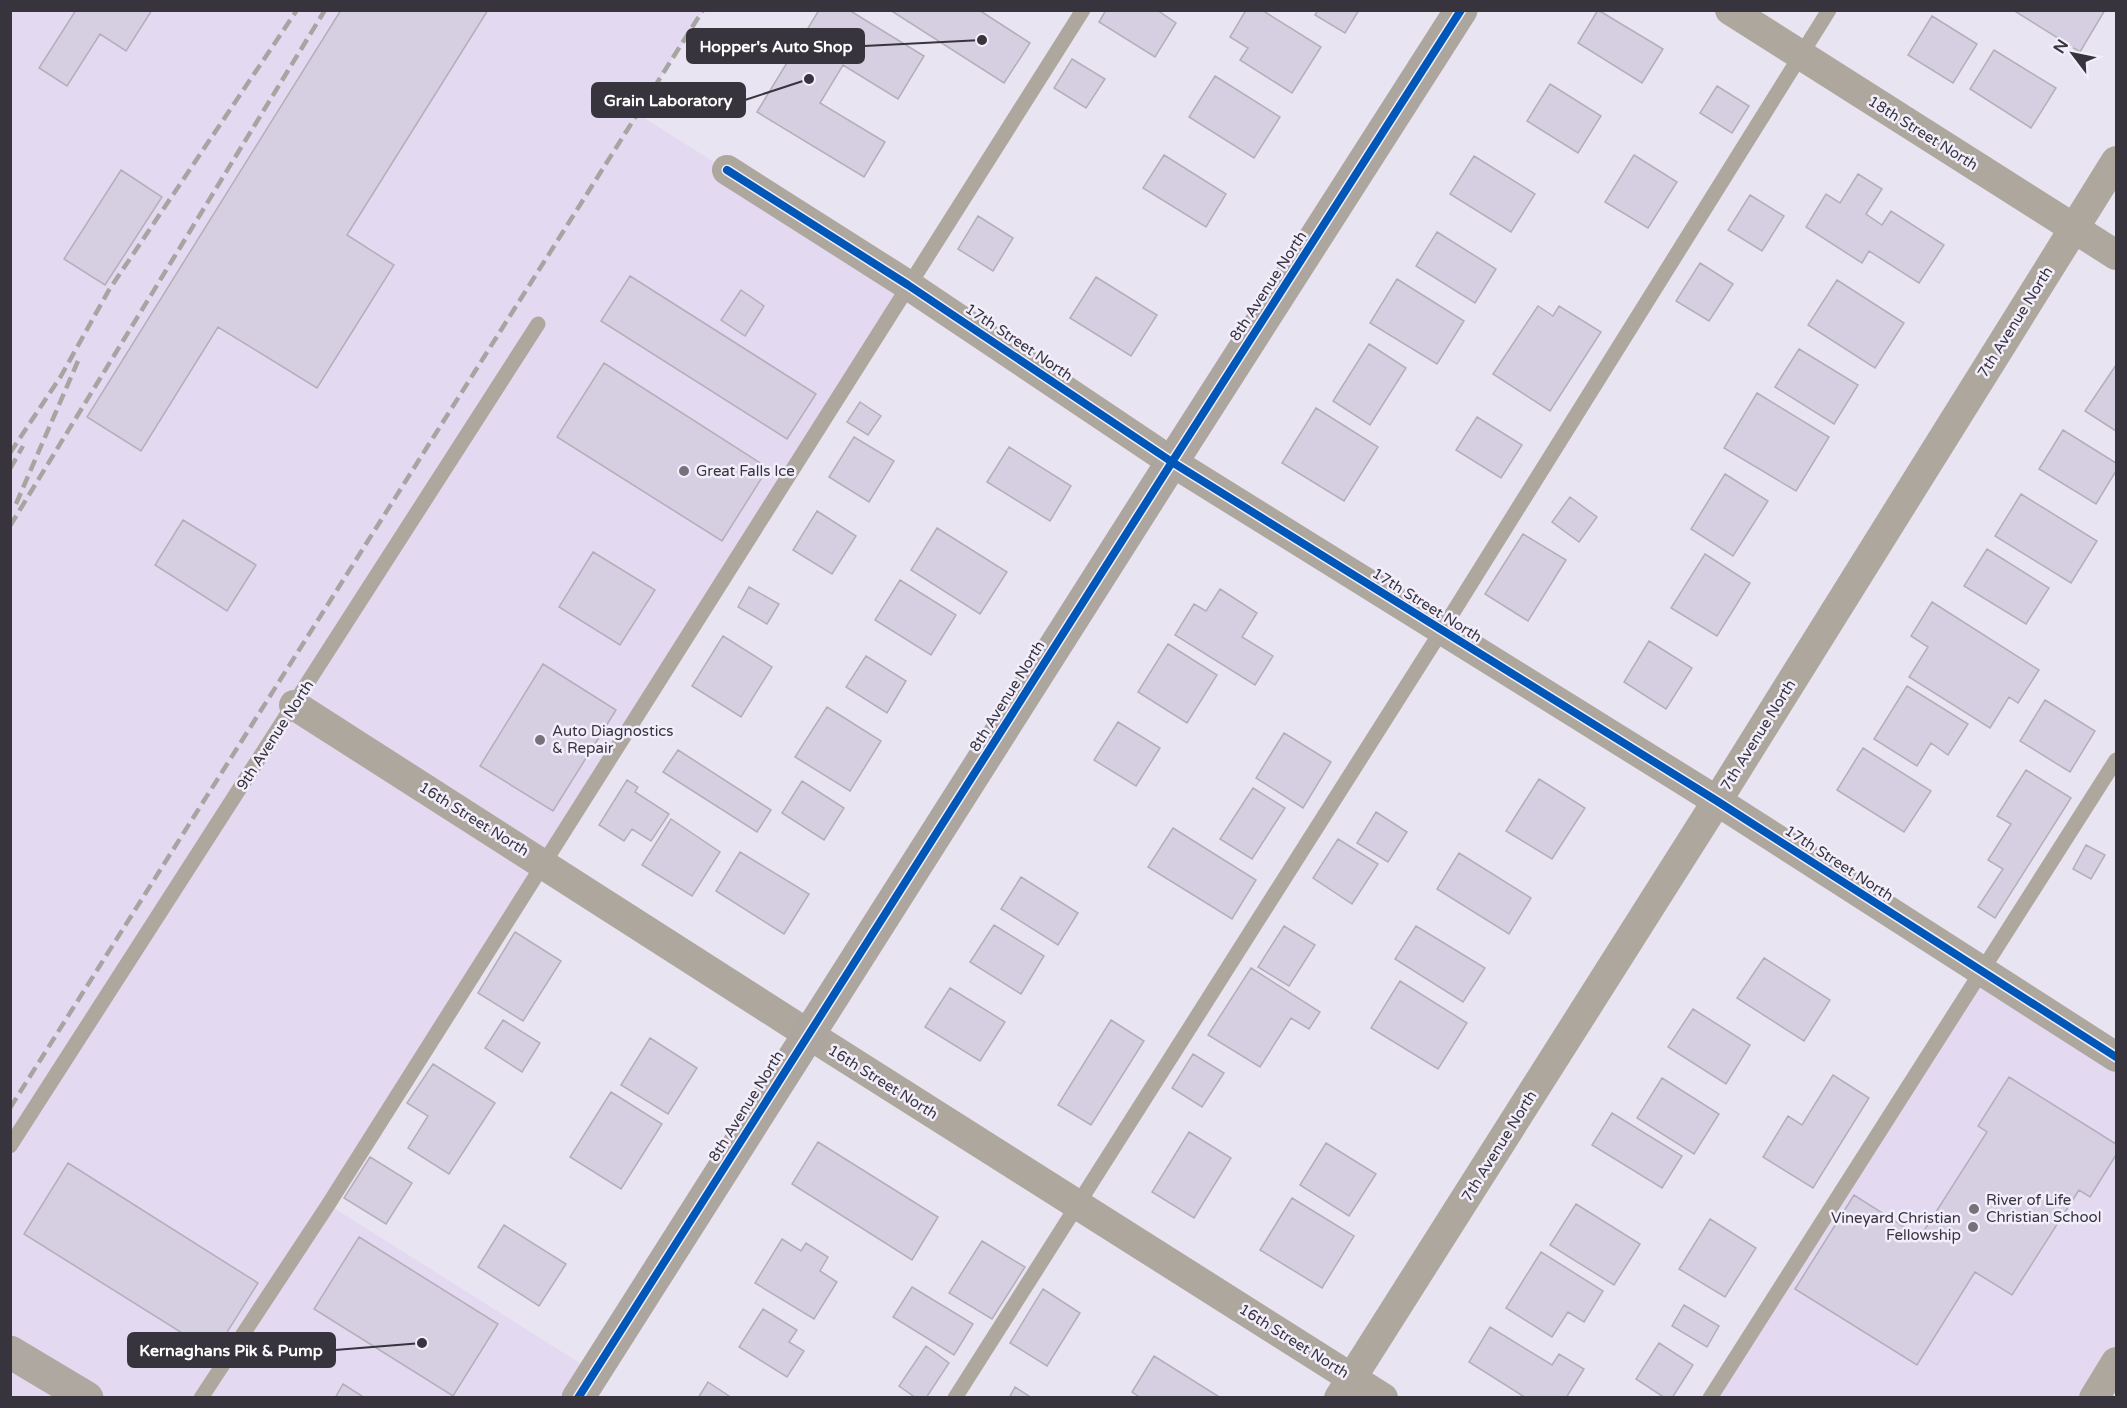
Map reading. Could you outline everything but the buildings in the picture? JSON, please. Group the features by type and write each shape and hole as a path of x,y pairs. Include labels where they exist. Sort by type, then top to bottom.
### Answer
{"main road":[{"path":"10,1352 87,1398"}],"street":[{"name":"8th Avenue North","path":"578,1398 1461,10"},
{"name":"18th Street North","path":"1730,10 2116,255"},
{"name":"7th Avenue North","path":"1345,1388 1717,801 2116,161"},
{"name":"17th Street North","path":"727,170 909,285 1172,462 1717,801 2116,1057"},
{"name":"16th Street North","path":"294,705 1078,1204 1345,1388 1383,1398"},
{"path":"2094,1398 2116,1362"}],"lane":[{"path":"201,1398 328,1204 1083,10"},
{"path":"955,1398 1442,630 1829,10"},
{"name":"9th Avenue North","path":"10,1146 538,324"},
{"path":"1710,1398 2116,760"}],"shaded area":[{"path":"10,11 703,11 638,114 908,285 329,1205 594,1372 578,1397 92,1397 11,1346"},
{"name":"River of Life Christian School","path":"1983,972 2116,1057 2116,1362 2094,1397 1710,1398"},
{"path":"10,1352 87,1397 11,1397"}],"railway":[{"path":"10,453 61,376 109,290 297,10"},
{"path":"10,526 325,10"},
{"path":"10,1108 703,10"},
{"path":"16,504 78,361"},
{"path":"10,469 23,446"}],"cycle path":[{"path":"578,1398 1461,10"},
{"path":"727,170 908,285 1172,462 1717,801 2116,1057"}],"place":[{"name":"Hopper's Auto Shop","path":"982,40"},
{"name":"Grain Laboratory","path":"809,79"},
{"name":"Great Falls Ice","path":"684,471"},
{"name":"Auto Diagnostics & Repair","path":"540,740"},
{"name":"River of Life Christian School","path":"1974,1209"},
{"name":"Vineyard Christian Fellowship","path":"1973,1227"},
{"name":"Kernaghans Pik & Pump","path":"422,1343"}]}
